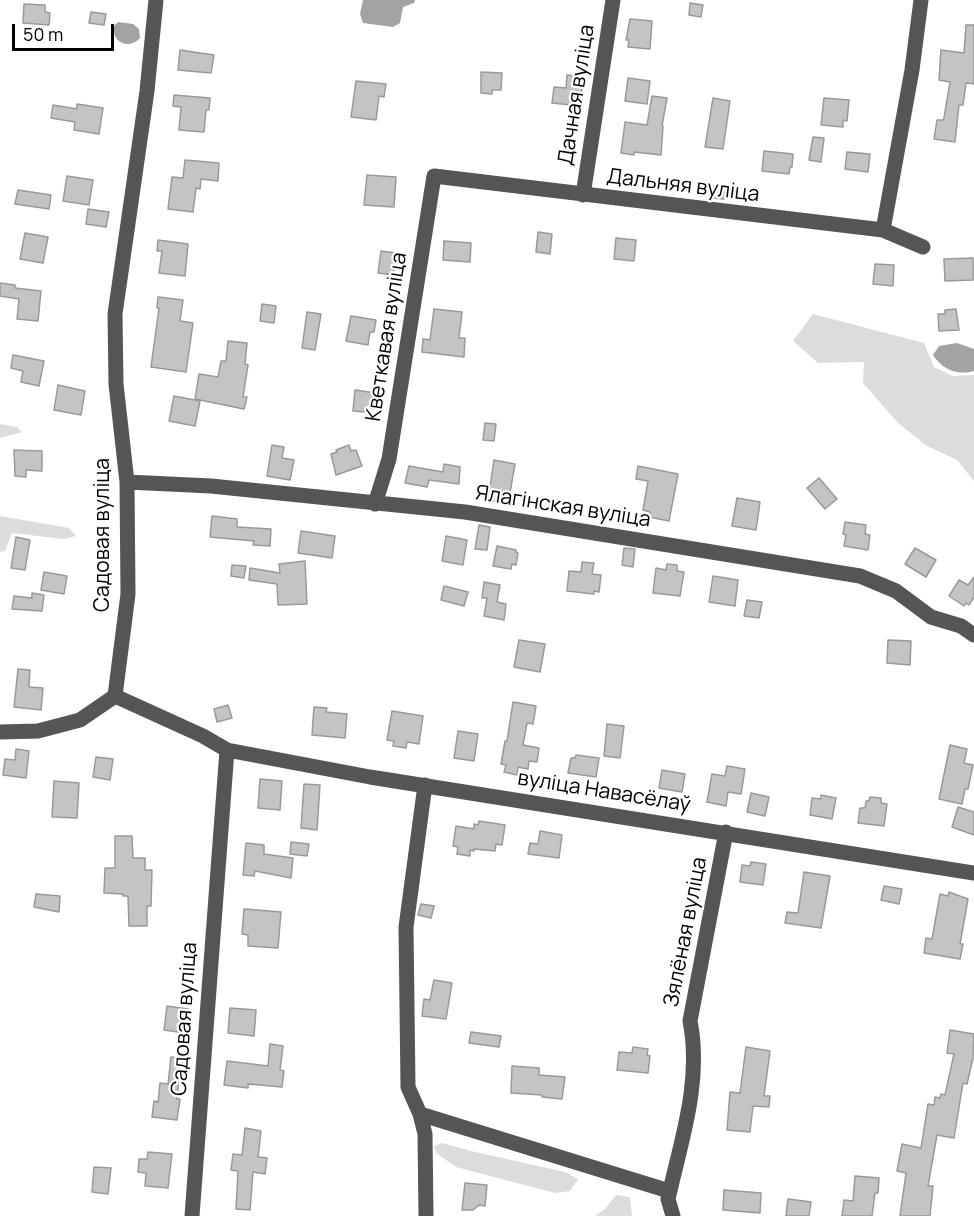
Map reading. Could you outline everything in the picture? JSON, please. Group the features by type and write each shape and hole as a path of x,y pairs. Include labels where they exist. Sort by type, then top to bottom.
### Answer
{"street":[{"name":"Садовая вуліца","path":"115,696 128,594 128,483 116,384 115,314 147,91 156,0"},
{"name":"Дачная вуліца","path":"583,195 613,0"},
{"path":"883,230 912,70 921,0"},
{"name":"Дальняя вуліца","path":"434,176 883,230 923,248"},
{"name":"Кветкавая вуліца","path":"375,504 389,459 434,176"},
{"name":"Ялагінская вуліца","path":"128,483 211,486 465,512 860,576 896,591 931,617 962,626 974,635"},
{"path":"0,732 38,731 80,720 115,696 203,736 227,750"},
{"name":"Садовая вуліца","path":"192,1216 227,750"},
{"name":"вуліца Навасёлаў","path":"227,750 370,777 974,873"},
{"path":"425,785 406,927 408,1087 420,1114 425,1134 426,1216"},
{"name":"Зялёная вуліца","path":"673,1216 668,1198 669,1191 692,1091 694,1042 690,1021 726,832"},
{"path":"420,1114 669,1191"}],"shaded area":[{"path":"363,0 415,0 414,3 403,7 400,23 393,27 363,23 360,14"},
{"path":"118,22 133,24 139,29 140,38 131,44 119,41 113,27"},
{"path":"813,314 924,343 934,367 953,376 974,375 974,481 957,460 927,446 898,423 863,383 864,362 818,363 793,341"},
{"path":"957,343 974,349 974,371 962,373 945,368 933,355 939,346"},
{"path":"0,424 17,427 22,432 0,438"},
{"path":"0,516 69,528 76,536 64,539 12,533 5,551 0,552"},
{"path":"442,1143 565,1172 578,1179 570,1191 555,1193 456,1167 436,1153 434,1146"},
{"path":"616,1195 630,1197 632,1216 595,1216 605,1209"}],"building":[{"path":"690,3 703,5 701,17 689,15"},
{"path":"24,4 45,5 45,12 50,13 49,25 23,23"},
{"path":"91,12 106,14 104,25 89,23"},
{"path":"630,19 652,21 650,49 628,47 629,40 626,40"},
{"path":"966,25 974,25 974,84 966,83 963,105 959,105 955,142 934,139 937,120 944,118 950,82 939,80 941,50 964,53"},
{"path":"180,50 214,55 211,73 178,70"},
{"path":"481,72 502,73 501,90 492,90 492,94 481,93"},
{"path":"567,75 583,77 580,106 552,103 554,87 566,88"},
{"path":"628,78 650,81 647,104 625,101"},
{"path":"356,81 386,84 384,97 379,96 376,120 351,117"},
{"path":"174,95 210,98 209,110 206,110 204,132 179,130 181,107 173,106"},
{"path":"652,96 667,98 662,126 661,155 621,153 625,122 647,125"},
{"path":"713,98 730,101 723,149 705,147"},
{"path":"824,98 849,100 847,121 843,120 843,127 821,125"},
{"path":"77,104 103,108 99,134 74,130 75,122 51,118 53,105 77,109"},
{"path":"813,137 824,138 821,162 809,160"},
{"path":"764,151 793,154 789,174 762,171"},
{"path":"847,152 870,154 868,172 845,169"},
{"path":"185,160 219,163 218,181 201,179 200,189 196,188 193,212 168,209 172,177 183,178"},
{"path":"367,175 396,177 394,207 364,205"},
{"path":"67,176 93,180 89,205 63,201"},
{"path":"713,186 726,187 724,199 712,198"},
{"path":"18,190 51,195 49,209 15,204"},
{"path":"88,209 109,212 106,227 86,224"},
{"path":"538,232 552,234 550,254 536,252"},
{"path":"25,233 48,237 43,263 20,259"},
{"path":"616,238 636,240 634,261 614,259"},
{"path":"158,240 188,244 185,276 159,273 162,251 157,251"},
{"path":"444,241 471,243 470,262 443,260"},
{"path":"381,251 396,253 393,275 378,273"},
{"path":"973,258 973,280 945,281 944,259"},
{"path":"875,264 894,265 893,286 873,284"},
{"path":"0,283 15,285 15,288 41,291 38,321 17,319 19,299 0,296"},
{"path":"158,297 183,300 180,321 193,323 186,372 151,367 159,308 157,308"},
{"path":"262,304 276,306 274,323 260,321"},
{"path":"434,309 462,312 459,338 465,338 464,357 422,352 423,339 430,340"},
{"path":"956,309 959,330 939,331 938,314 945,314 945,310"},
{"path":"307,312 321,314 315,350 302,348"},
{"path":"351,316 376,320 374,332 370,332 368,345 346,341"},
{"path":"228,341 247,343 245,364 248,365 243,397 247,397 244,409 195,399 199,374 218,377 221,361 226,361"},
{"path":"13,355 44,361 39,386 21,382 23,371 11,368"},
{"path":"58,385 85,391 81,415 54,410"},
{"path":"355,390 376,393 374,409 365,407 365,412 353,411"},
{"path":"174,396 200,401 195,426 169,421"},
{"path":"485,423 496,424 494,441 483,440"},
{"path":"272,445 284,447 282,458 294,460 290,480 267,476"},
{"path":"349,445 351,451 356,450 362,466 336,475 331,454"},
{"path":"14,450 42,451 42,471 26,470 26,477 15,476"},
{"path":"494,460 515,464 508,504 488,500"},
{"path":"444,464 460,467 459,484 429,480 427,487 405,483 409,466 443,472"},
{"path":"638,466 678,474 669,521 649,517 650,512 643,510 648,481 636,479"},
{"path":"819,478 837,499 825,509 807,488"},
{"path":"737,498 760,502 756,530 732,526"},
{"path":"212,516 237,519 237,527 271,529 270,546 253,545 254,541 210,537"},
{"path":"845,522 866,525 865,534 870,535 868,550 844,546"},
{"path":"479,525 490,527 487,550 475,549"},
{"path":"301,531 335,536 332,558 298,553"},
{"path":"446,536 467,540 463,565 442,561"},
{"path":"16,537 30,540 25,570 11,568"},
{"path":"497,546 516,550 518,553 516,565 512,564 511,569 493,566"},
{"path":"624,548 635,549 633,567 622,565"},
{"path":"915,548 936,560 926,577 905,564"},
{"path":"305,561 307,604 278,605 277,584 249,580 250,568 280,573 279,564"},
{"path":"582,562 594,563 592,574 601,575 599,592 594,591 594,594 567,591 569,571 581,572"},
{"path":"667,564 677,565 677,571 684,572 680,596 653,593 656,568 666,570"},
{"path":"232,565 246,566 244,578 231,576"},
{"path":"44,572 67,576 64,594 41,590"},
{"path":"713,576 738,580 735,606 709,602"},
{"path":"974,577 974,597 969,605 966,603 964,606 949,596 959,580 968,585"},
{"path":"484,582 500,585 497,602 506,604 504,620 484,616 487,598 482,598"},
{"path":"444,586 468,592 464,606 441,600"},
{"path":"32,593 44,595 42,611 12,609 14,596 32,598"},
{"path":"747,600 762,602 759,618 744,616"},
{"path":"519,640 545,644 540,672 514,667"},
{"path":"888,640 911,641 910,665 887,663"},
{"path":"18,669 30,670 29,687 43,688 41,710 14,707"},
{"path":"513,702 536,706 533,724 527,723 523,745 539,748 537,762 529,761 528,769 518,767 517,775 504,772 506,765 501,764"},
{"path":"228,705 232,718 217,722 214,709"},
{"path":"314,707 327,708 326,712 347,714 345,738 312,735"},
{"path":"392,711 423,716 419,744 407,742 406,748 393,746 394,741 387,740"},
{"path":"607,724 624,726 620,758 604,756"},
{"path":"458,731 478,734 474,761 454,758"},
{"path":"950,745 967,749 964,763 973,765 962,804 939,799"},
{"path":"16,749 29,751 26,778 3,775 5,759 15,760"},
{"path":"576,755 599,758 596,777 568,773 571,758 575,758"},
{"path":"96,757 113,759 110,780 93,777"},
{"path":"727,766 745,769 741,794 728,792 726,806 707,802 712,774 725,776"},
{"path":"662,770 685,774 682,792 659,788"},
{"path":"260,779 282,781 280,810 258,808"},
{"path":"54,781 79,783 77,818 52,817"},
{"path":"304,784 320,785 317,830 301,828"},
{"path":"751,793 769,797 765,816 747,812"},
{"path":"821,795 836,798 832,819 810,815 812,798 821,799"},
{"path":"870,797 881,798 881,803 887,804 884,826 858,823 860,808 865,808 866,801 869,801"},
{"path":"958,807 974,812 974,835 952,827"},
{"path":"479,821 505,825 502,845 496,844 495,851 470,850 470,856 457,854 458,847 453,846 456,826 474,829 474,824 478,825"},
{"path":"540,831 562,835 559,858 528,854 530,843 538,844"},
{"path":"115,836 132,836 133,858 145,858 145,870 152,870 151,906 147,906 147,926 129,926 128,896 104,893 105,868 115,868"},
{"path":"291,842 309,844 307,856 290,854"},
{"path":"246,843 264,845 264,854 293,858 291,878 255,871 254,876 243,875"},
{"path":"751,862 766,864 763,885 740,882 742,865 750,866"},
{"path":"804,872 830,876 821,928 785,923 787,912 798,913"},
{"path":"884,886 902,889 899,904 881,900"},
{"path":"949,892 968,899 960,944 963,944 960,959 924,953 926,938 932,939 940,894 948,896"},
{"path":"36,894 60,896 59,912 34,907"},
{"path":"421,904 434,906 431,918 418,915"},
{"path":"244,909 281,912 278,948 248,946 248,935 242,934"},
{"path":"434,980 452,983 446,1019 422,1016 424,999 430,1000"},
{"path":"167,1006 188,1009 185,1033 164,1030"},
{"path":"230,1008 256,1010 254,1036 228,1033"},
{"path":"950,1030 974,1034 973,1058 967,1084 963,1083 954,1138 937,1135 928,1186 933,1186 930,1216 900,1216 906,1173 897,1171 902,1144 921,1148 928,1104 934,1105 935,1097 940,1098 941,1094 945,1095 954,1054 947,1053"},
{"path":"471,1032 501,1036 499,1047 469,1043"},
{"path":"270,1044 283,1046 280,1070 284,1071 282,1087 248,1084 248,1088 224,1085 227,1061 268,1066"},
{"path":"633,1047 648,1049 647,1055 650,1056 648,1073 617,1070 619,1052 632,1053"},
{"path":"746,1047 770,1051 764,1096 770,1096 769,1107 753,1106 750,1132 727,1130 730,1092 740,1093"},
{"path":"171,1057 187,1059 184,1079 179,1078 177,1099 180,1099 177,1120 152,1117 154,1101 158,1102 160,1083 168,1084"},
{"path":"512,1066 539,1068 539,1075 565,1077 562,1099 511,1093"},
{"path":"245,1128 261,1131 258,1157 267,1158 265,1174 253,1172 250,1210 236,1209 238,1171 231,1170 233,1154 242,1155"},
{"path":"148,1152 172,1154 168,1188 145,1186 146,1173 138,1172 139,1159 147,1159"},
{"path":"94,1167 111,1168 108,1194 92,1192"},
{"path":"855,1176 879,1178 872,1216 842,1216 844,1200 853,1201"},
{"path":"465,1183 487,1185 485,1206 479,1205 473,1210 462,1210"},
{"path":"724,1190 761,1193 760,1213 723,1210"},
{"path":"788,1199 811,1202 809,1216 786,1216"}]}
